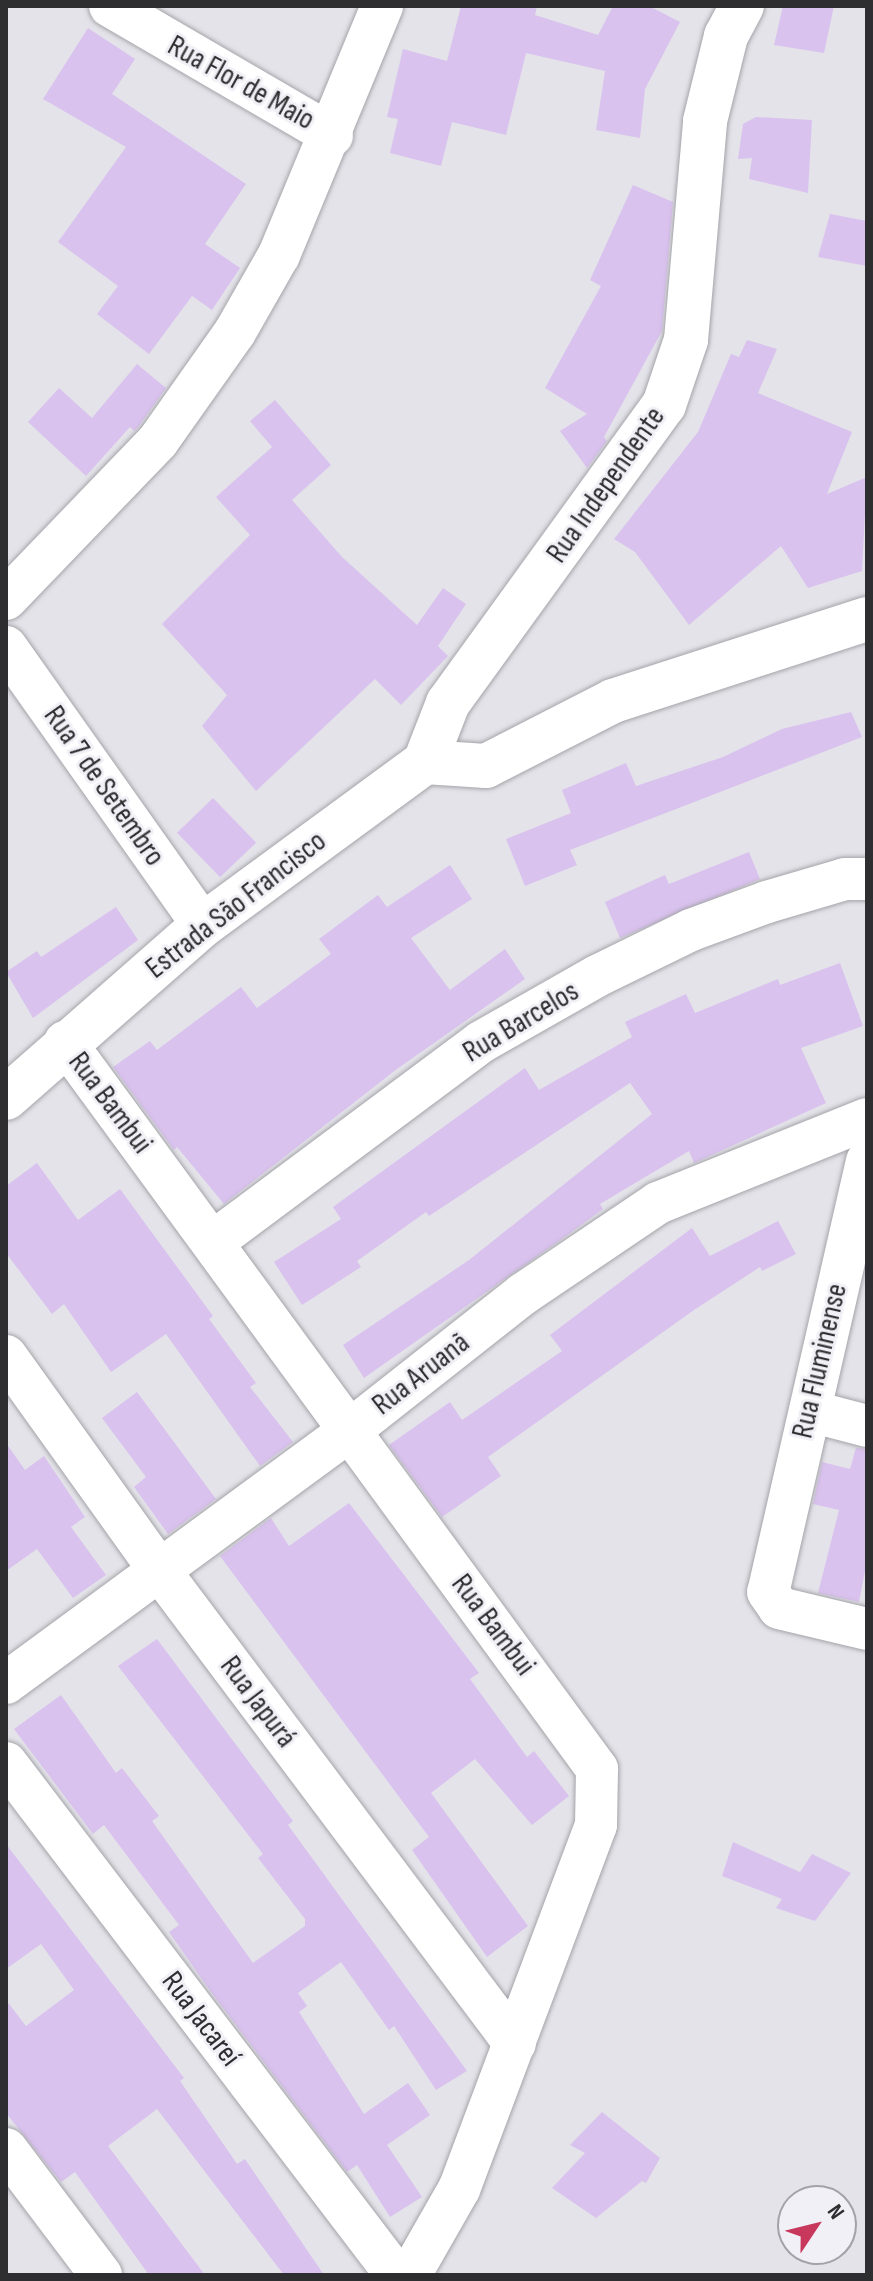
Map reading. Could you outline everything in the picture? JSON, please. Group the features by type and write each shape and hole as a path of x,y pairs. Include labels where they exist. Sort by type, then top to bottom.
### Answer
{"street":[{"name":"Rua Flor de Maio","path":"110,6 332,135"},
{"path":"6,599 158,441 235,332 279,255 332,135 382,6"},
{"name":"Rua Independente","path":"425,762 448,703 664,405 686,340 705,121 726,36 742,6"},
{"path":"425,762 486,766 613,701 867,619"},
{"name":"Rua 7 de Setembro","path":"6,647 203,925"},
{"name":"Estrada São Francisco","path":"6,1098 65,1042 203,925 425,762"},
{"name":"Rua Barcelos","path":"214,1241 481,1042 597,976 691,930 767,902 845,879 867,879"},
{"name":"Rua Bambui","path":"65,1042 214,1241 597,1769 596,1825 459,2189 410,2275"},
{"name":"Rua Aruanã","path":"6,1683 349,1431 523,1294 658,1203 867,1119"},
{"name":"Rua Fluminense","path":"867,1161 859,1224 769,1576 772,1600 779,1608 867,1629"},
{"name":"Rua Japurá","path":"6,1356 160,1571 515,2044"},
{"path":"810,1411 867,1426"},
{"name":"Rua Jacareí","path":"6,1763 396,2275"},
{"path":"6,2149 101,2275"}],"building":[{"path":"461,6 537,6 535,15 598,35 613,6 649,6 680,22 645,89 640,138 596,130 605,71 526,53 506,135 452,122 441,166 390,153 398,119 387,117 403,49 447,61"},
{"path":"783,6 834,6 824,53 774,45"},
{"path":"88,28 135,59 112,94 246,184 205,244 240,268 212,310 192,296 149,354 97,314 118,286 58,242 126,147 43,99"},
{"path":"756,117 812,120 808,193 749,179 752,158 738,159 743,124"},
{"path":"633,185 673,202 662,331 604,437 607,441 587,468 560,431 587,414 545,388 601,286 590,280"},
{"path":"830,214 867,221 867,266 818,257"},
{"path":"747,340 777,349 758,393 852,432 827,494 867,477 862,571 808,588 781,546 689,625 635,552 614,539 698,432 731,354 739,357"},
{"path":"137,364 166,388 139,426 134,431 130,427 86,476 28,422 59,388 92,418"},
{"path":"275,400 331,465 292,500 342,557 417,625 443,588 466,604 438,646 448,656 401,705 375,679 256,791 202,726 227,695 162,624 250,535 216,497 272,447 250,421"},
{"path":"851,712 862,737 570,850 577,865 525,886 506,839 571,813 562,790 626,763 636,786 723,757 782,729"},
{"path":"213,798 256,843 220,877 177,833"},
{"path":"749,852 760,879 620,938 605,902 665,875 669,884"},
{"path":"450,865 472,899 411,938 450,990 505,949 525,979 397,1069 224,1204 177,1147 174,1150 113,1067 150,1041 157,1050 241,987 257,1008 331,954 319,939 378,895 387,907"},
{"path":"116,907 138,940 33,1018 6,972 37,951 41,957"},
{"path":"840,963 863,1026 801,1048 826,1103 694,1163 689,1151 600,1204 603,1209 364,1378 343,1345 469,1260 652,1114 630,1083 429,1216 426,1212 357,1261 361,1267 302,1305 274,1262 341,1219 333,1207 525,1068 539,1090 632,1037 625,1022 686,994 695,1013 778,979 780,985"},
{"path":"37,1163 78,1220 120,1189 213,1316 209,1319 256,1383 250,1387 293,1442 260,1466 166,1334 111,1372 64,1304 52,1314 6,1253 6,1186"},
{"path":"778,1221 796,1254 762,1271 760,1267 694,1310 488,1457 501,1476 442,1517 389,1445 450,1402 462,1420 562,1351 550,1335 692,1228 710,1256"},
{"path":"137,1392 216,1499 168,1534 134,1487 146,1477 102,1418"},
{"path":"6,1443 25,1470 44,1456 85,1517 71,1527 106,1575 73,1598 37,1549 6,1571"},
{"path":"856,1448 867,1449 867,1561 859,1602 818,1593 839,1510 813,1504 822,1462 850,1469"},
{"path":"349,1503 479,1673 470,1679 527,1757 534,1751 569,1796 532,1825 475,1759 431,1793 528,1926 487,1957 412,1850 429,1837 220,1556 271,1518 289,1546"},
{"path":"157,1639 293,1821 288,1825 467,2071 436,2090 394,2026 389,2030 341,1962 298,1993 307,2006 299,2012 364,2114 408,2083 430,2115 387,2145 422,2197 390,2217 357,2165 347,2172 211,1992 169,1932 179,1925 104,1825 93,1834 14,1729 61,1695 116,1773 122,1768 159,1816 152,1821 253,1963 305,1926 305,1919 258,1858 263,1854 118,1666"},
{"path":"733,1842 800,1872 812,1854 851,1873 815,1921 776,1908 782,1899 722,1876"},
{"path":"6,1844 184,2078 180,2081 237,2164 245,2159 324,2275 284,2275 157,2109 108,2146 205,2275 149,2275 75,2172 61,2182 6,2113 6,2000 26,2026 74,1990 41,1944 6,1969"},
{"path":"602,2112 660,2158 646,2183 642,2181 596,2218 552,2188 585,2153 570,2145"}]}
